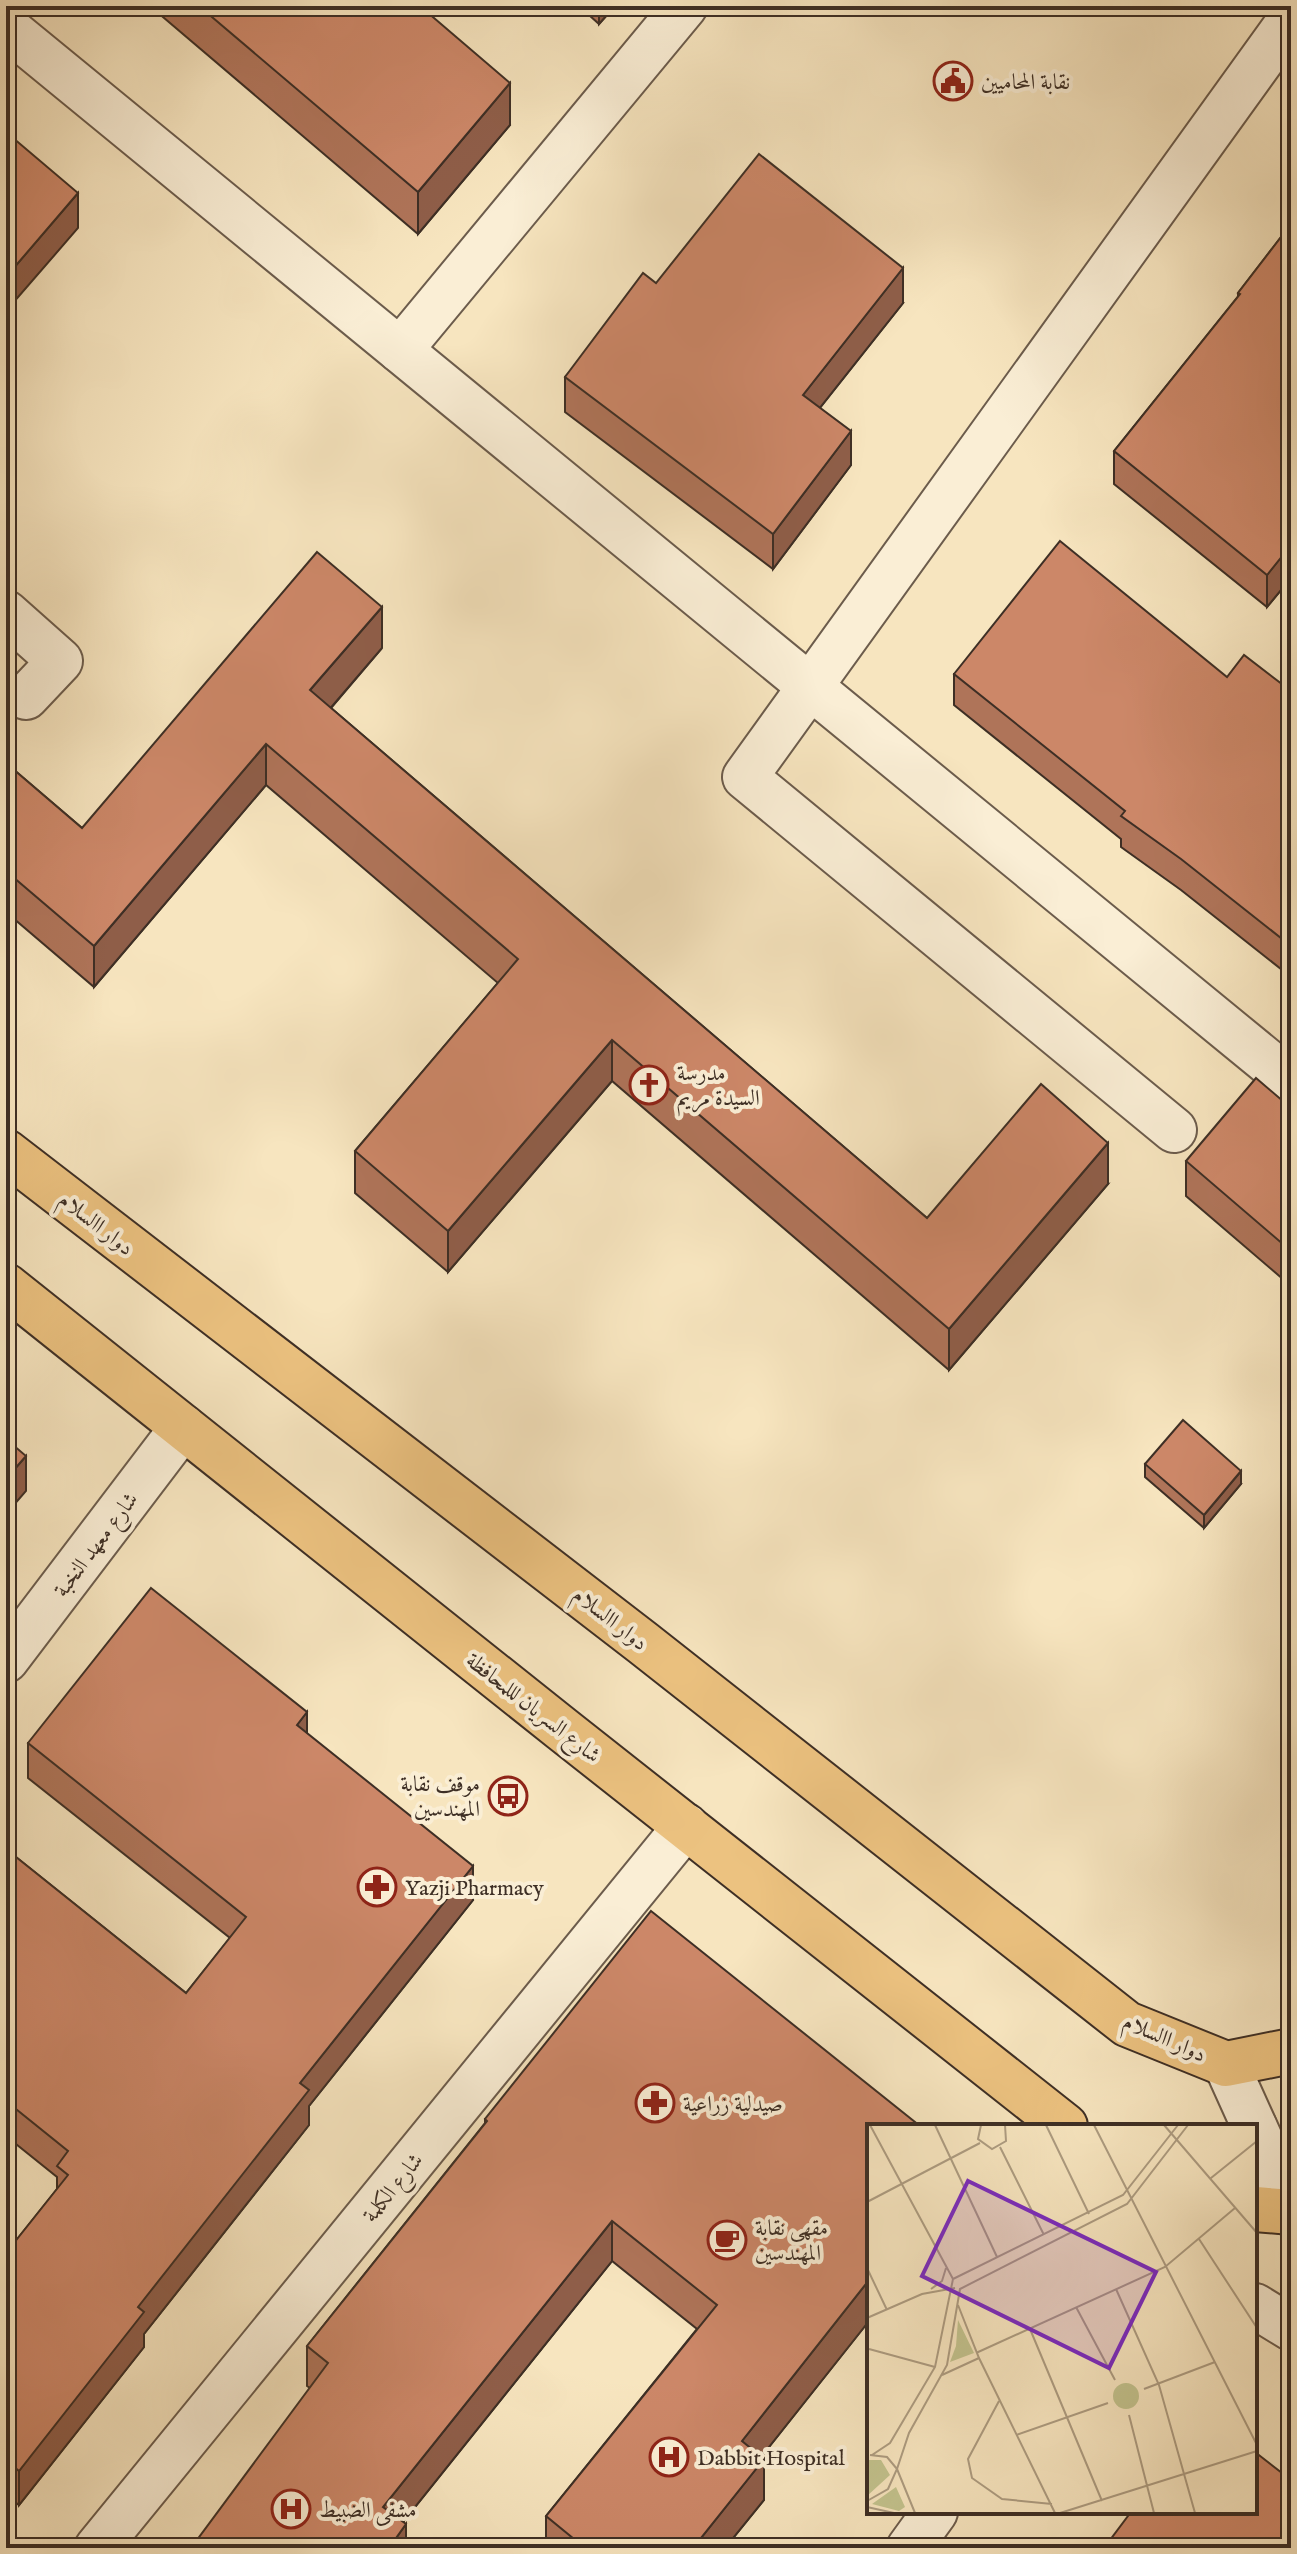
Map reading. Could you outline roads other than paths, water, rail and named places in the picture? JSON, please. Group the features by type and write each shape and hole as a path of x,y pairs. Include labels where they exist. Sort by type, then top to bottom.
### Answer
{"main road":[{"name":"دوار االسلام","path":"6,1152 631,1633 1127,2024 1226,2064"},
{"name":"شارع السريان لللمحافظة","path":"6,1286 1062,2124"},
{"path":"1226,2064 1291,2051"},
{"path":"1257,2209 1291,2210"}],"street":[{"path":"400,350 685,6"},
{"path":"1174,1130 745,777 1291,19"},
{"path":"6,27 1291,1081"},
{"path":"6,613 60,661 26,697"},
{"name":"شارع معهد النخبة","path":"6,1660 183,1427"},
{"name":"شارع الكلمة","path":"97,2548 686,1826"},
{"path":"1226,2064 1254,2124"},
{"path":"1257,2132 1291,2210"},
{"path":"1257,2307 1291,2328"},
{"path":"909,2548 934,2514"}],"place":[{"name":"نقابة المحاميين","path":"953,81"},
{"name":"مدرسة السيدة مريم","path":"649,1085"},
{"name":"موقف نقابة المهندسين","path":"508,1796"},
{"name":"Yazji Pharmacy","path":"377,1887"},
{"name":"صيدلية زراعية","path":"655,2103"},
{"name":"مقهى نقابة المهندسين","path":"727,2240"},
{"name":"Dabbit Hospital","path":"669,2457"},
{"name":"مشفى الضبيط","path":"291,2509"}]}
